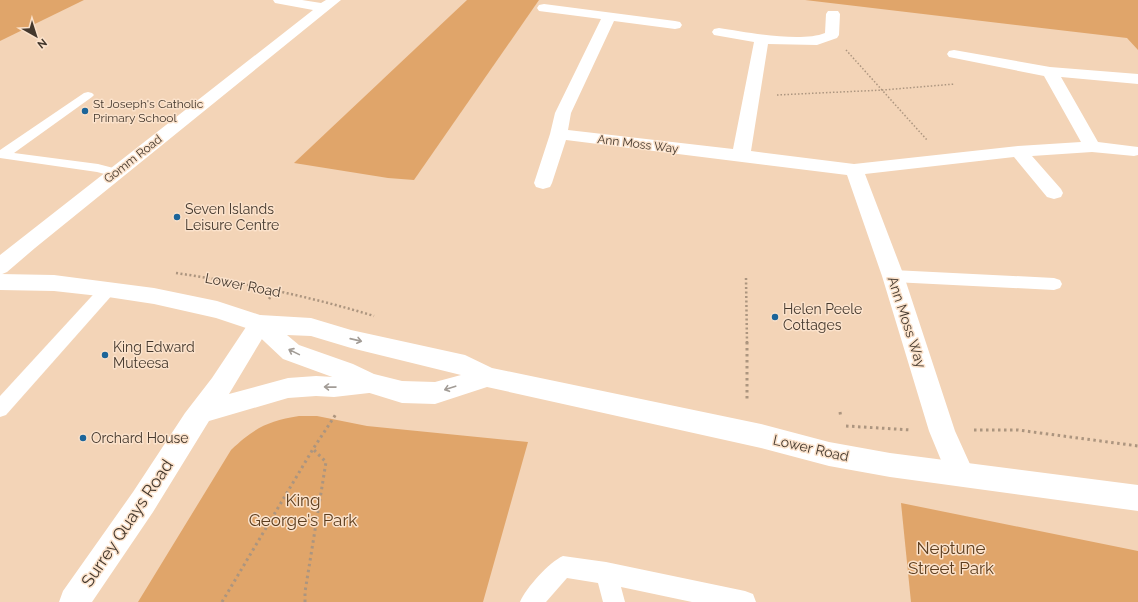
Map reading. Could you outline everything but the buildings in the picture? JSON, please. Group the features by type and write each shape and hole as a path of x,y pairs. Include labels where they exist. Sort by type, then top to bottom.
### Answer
{"street":[{"name":"Gomm Road","path":"280,0 329,4"},
{"name":"Gomm Road","path":"0,267 329,4"},
{"path":"544,8 675,25"},
{"path":"719,32 762,39 817,41 832,35 833,14"},
{"path":"543,183 559,134 563,113 609,16"},
{"path":"741,155 762,39"},
{"path":"954,54 1050,72 1138,80"},
{"path":"1050,72 1092,147"},
{"name":"Ann Moss Way","path":"559,134 741,155 854,170 944,158 1018,151 1092,147 1134,151"},
{"path":"1018,151 1054,193"},
{"name":"Ann Moss Way","path":"854,170 893,276 942,431 960,473"},
{"name":"Lower Road","path":"0,282 54,283 108,288 218,310 260,324"},
{"path":"260,324 311,327 351,339 465,364 487,376"},
{"path":"260,324 291,352 344,370 369,383 402,392 435,393 487,376"},
{"name":"Surrey Quays Road","path":"74,602 143,502 260,324"},
{"name":"Lower Road","path":"487,376 762,436 829,454 890,464 1138,498"},
{"path":"202,412 288,388 316,386 334,387 369,383"}],"lane":[{"path":"88,95 2,155 98,168 116,173"},
{"path":"893,276 1054,284"},
{"path":"0,409 108,288"},
{"path":"531,602 563,567 606,573 745,602"},
{"path":"606,573 614,602"}],"path":[{"path":"832,35 944,158"},
{"path":"752,96 883,90 955,84"},
{"name":"Lower Road","path":"168,272 223,280 275,290 340,305 387,320 401,350"},
{"path":"746,278 747,399"},
{"path":"268,302 275,290"},
{"path":"222,602 338,410"},
{"path":"840,412 840,418"},
{"path":"968,430 1018,430 1138,446"},
{"path":"305,602 305,592 326,462 314,449"}],"green space":[{"path":"0,0 84,0 0,41"},
{"path":"467,0 539,0 414,180 388,178 294,163"},
{"path":"805,0 1138,0 1138,50 1127,38"},
{"name":"King George's Park","path":"299,416 317,416 367,426 528,442 483,602 138,602 231,450 254,431 270,423"},
{"name":"Neptune Street Park","path":"901,503 1138,551 1138,602 911,602"}],"place":[{"name":"St Joseph's Catholic Primary School","path":"85,111"},
{"name":"Seven Islands Leisure Centre","path":"177,217"},
{"name":"Helen Peele Cottages","path":"775,317"},
{"name":"King Edward Muteesa","path":"105,355"},
{"name":"Orchard House","path":"83,438"}]}
